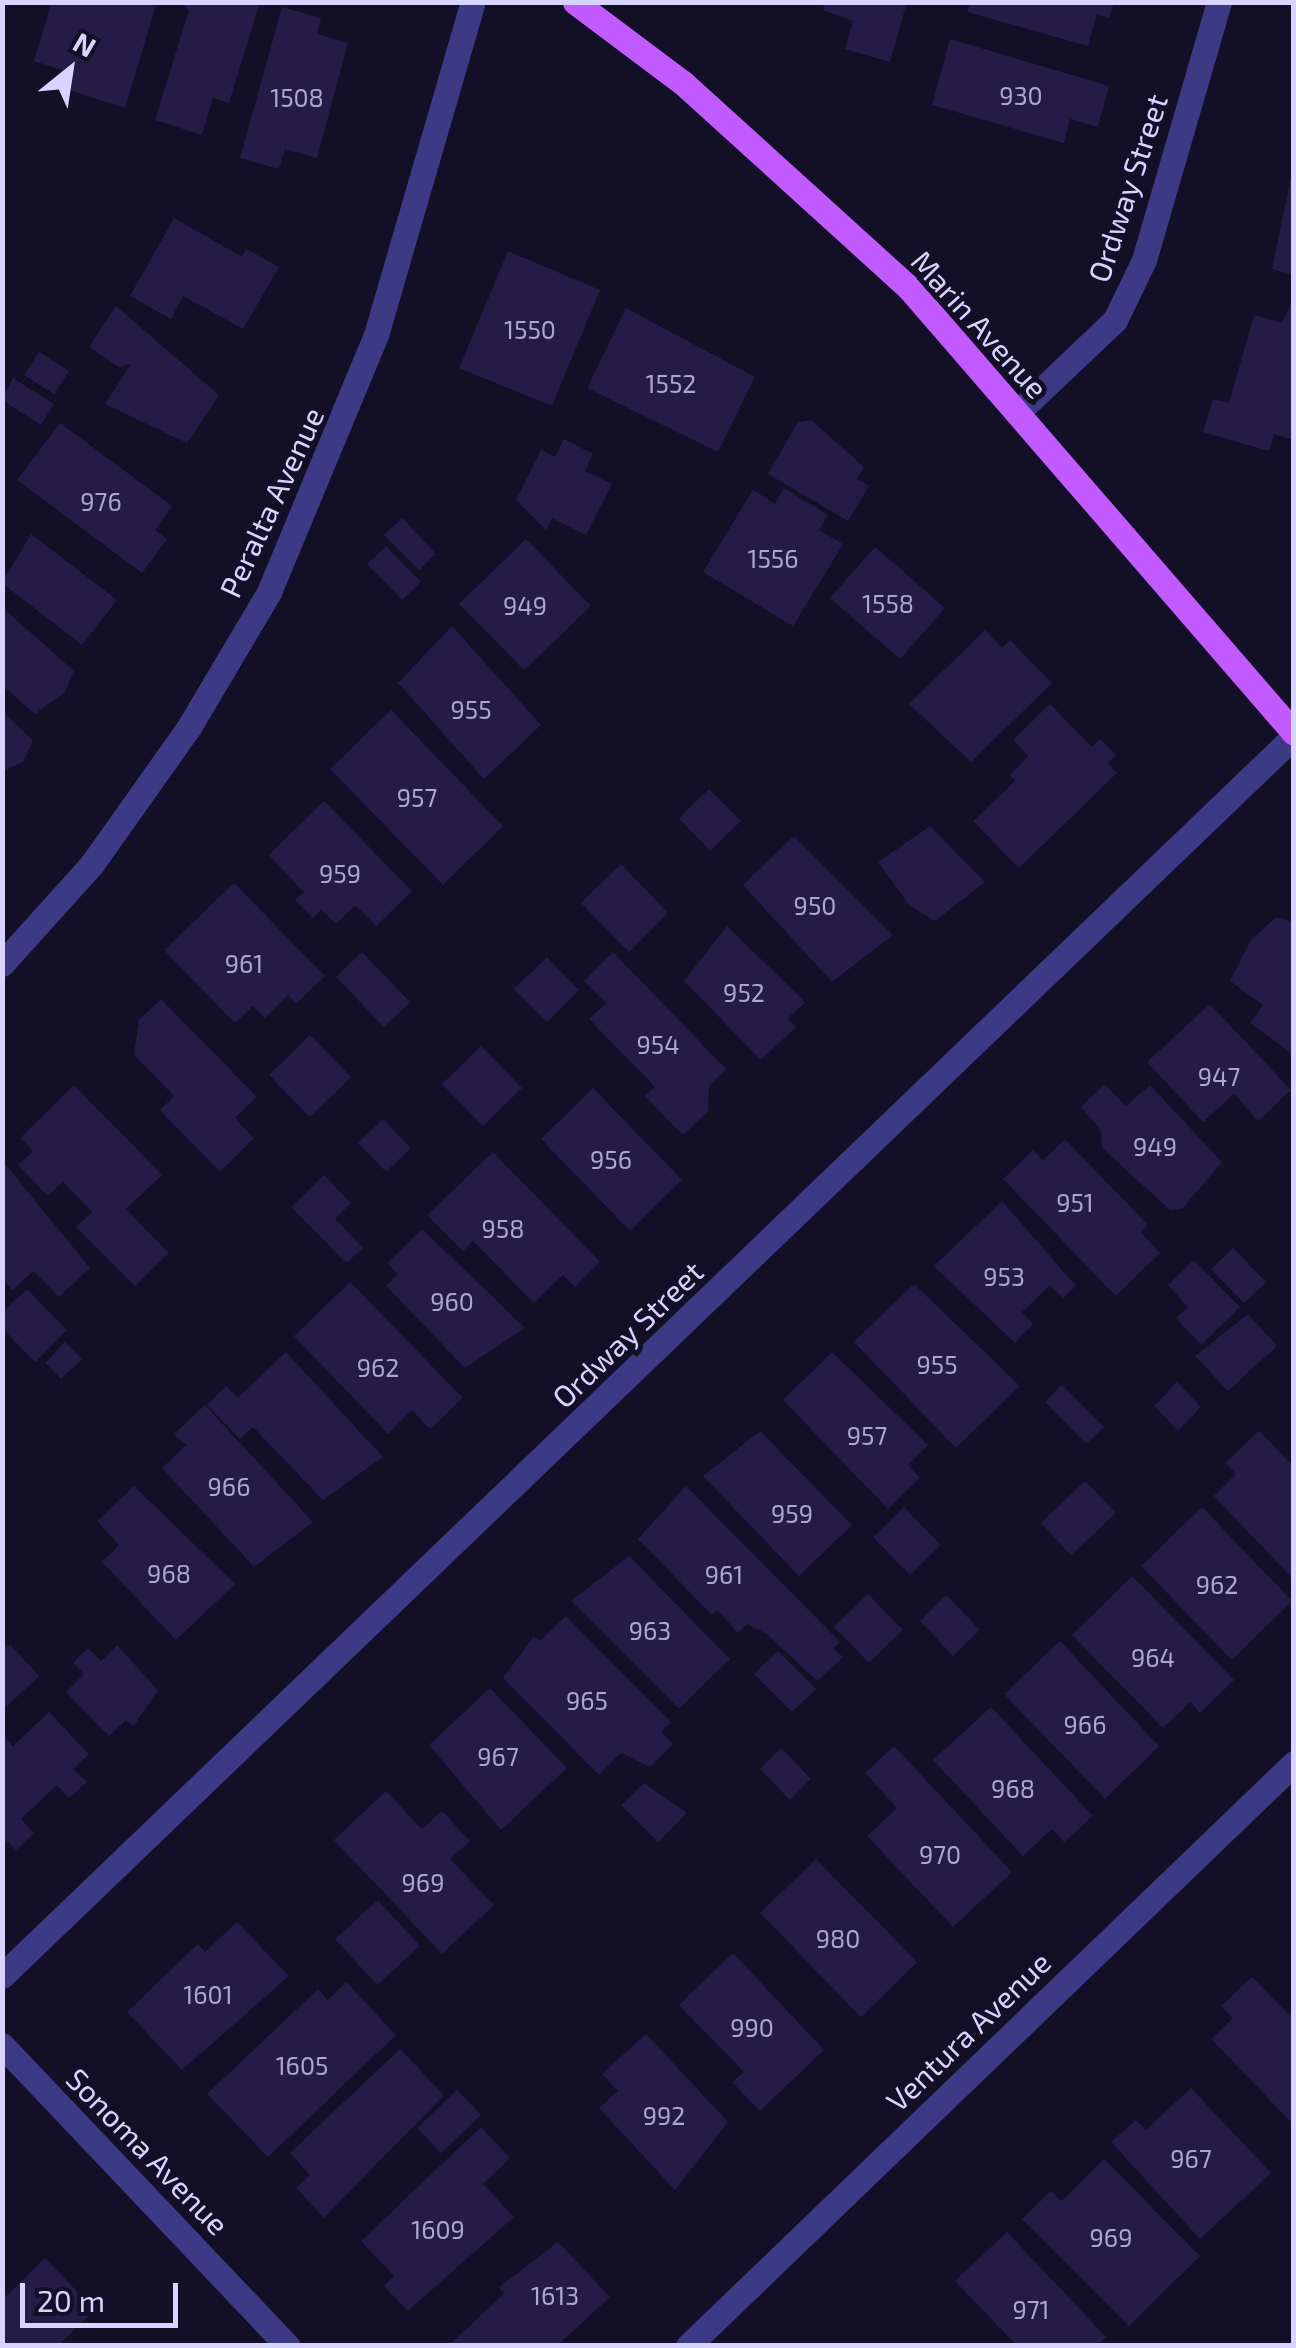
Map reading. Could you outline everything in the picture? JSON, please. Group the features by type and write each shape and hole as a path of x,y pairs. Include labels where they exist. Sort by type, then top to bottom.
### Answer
{"main road":[{"name":"Marin Avenue","path":"576,2 802,186 908,288 1294,735"}],"street":[{"name":"Peralta Avenue","path":"2,964 92,864 269,592 376,335 473,2"},
{"name":"Ordway Street","path":"1017,413 1115,320 1144,260 1219,2"},
{"name":"Ordway Street","path":"2,1976 1294,735"},
{"name":"Ventura Avenue","path":"688,2346 1294,1763"},
{"name":"Sonoma Avenue","path":"2,2045 288,2346"}],"building":[{"path":"52,2 157,2 125,108 66,89 72,73 34,61"},
{"path":"180,2 260,2 229,103 213,98 202,135 155,120 189,10"},
{"path":"825,2 907,2 890,62 845,49 853,21 823,10"},
{"path":"970,2 1114,2 1109,18 1097,14 1088,46 967,12"},
{"path":"282,7 321,18 317,34 348,43 317,158 285,149 279,169 240,158"},
{"path":"950,39 1109,86 1098,127 1070,119 1064,143 932,105"},
{"path":"1294,172 1294,275 1272,269"},
{"path":"174,218 242,257 246,249 279,267 243,329 183,296 171,319 130,296"},
{"path":"508,251 600,290 552,406 459,368"},
{"path":"1294,297 1294,440 1274,434 1269,451 1203,432 1213,399 1229,403 1254,315 1282,323"},
{"path":"116,306 219,395 187,443 105,404 131,364 119,367 89,347"},
{"path":"626,308 755,377 718,452 587,388"},
{"path":"39,352 69,371 54,394 24,375"},
{"path":"13,378 54,404 41,425 2,400"},
{"path":"811,420 864,467 857,479 869,486 848,521 768,474 798,422"},
{"path":"60,423 172,506 155,530 167,539 142,573 17,480"},
{"path":"564,439 593,454 585,471 612,484 586,535 552,518 546,530 516,500 541,450 555,457"},
{"path":"784,488 828,515 819,530 843,544 793,626 703,572 753,490 775,504"},
{"path":"402,518 436,554 419,570 384,535"},
{"path":"31,534 117,600 82,645 2,583"},
{"path":"526,539 591,606 524,670 459,604"},
{"path":"386,546 421,582 402,600 367,564"},
{"path":"875,547 945,608 900,659 830,598"},
{"path":"2,607 74,671 65,692 35,714 2,685"},
{"path":"452,626 541,725 484,779 398,683"},
{"path":"985,630 1002,648 1010,640 1052,683 971,762 909,704"},
{"path":"1050,704 1092,747 1100,739 1116,755 1108,763 1117,773 1019,868 973,821 1015,781 1010,775 1028,756 1013,740"},
{"path":"391,710 503,826 443,885 330,769"},
{"path":"2,711 33,741 23,762 2,771"},
{"path":"709,789 741,821 710,851 679,818"},
{"path":"324,801 412,891 376,926 355,905 336,924 321,910 313,918 295,900 304,892 269,855"},
{"path":"930,826 985,882 935,921 909,905 878,862"},
{"path":"794,836 893,935 832,982 743,885"},
{"path":"621,864 668,913 629,952 581,903"},
{"path":"234,883 325,976 296,1004 288,995 265,1018 253,1006 235,1023 164,950"},
{"path":"1276,917 1294,922 1294,1055 1250,1023 1263,1005 1230,981 1250,941"},
{"path":"727,926 805,1002 788,1018 796,1027 761,1060 684,981"},
{"path":"362,952 410,1002 384,1027 336,977"},
{"path":"613,952 726,1069 709,1086 708,1111 683,1135 645,1096 655,1087 589,1019 606,1003 584,981"},
{"path":"547,957 579,990 547,1022 514,989"},
{"path":"161,999 257,1097 235,1118 254,1138 220,1172 160,1110 174,1096 134,1055 139,1020"},
{"path":"1210,1004 1291,1090 1258,1121 1234,1094 1203,1122 1147,1062"},
{"path":"310,1035 351,1077 310,1117 269,1075"},
{"path":"481,1046 522,1088 483,1126 442,1084"},
{"path":"1105,1084 1126,1106 1150,1085 1222,1162 1182,1209 1170,1210 1102,1148 1101,1130 1081,1107"},
{"path":"74,1085 162,1175 126,1209 169,1253 135,1286 76,1227 92,1212 63,1182 48,1196 18,1165 33,1151 20,1138"},
{"path":"593,1088 682,1180 630,1231 541,1139"},
{"path":"383,1119 411,1148 386,1172 358,1143"},
{"path":"1065,1139 1148,1225 1141,1233 1160,1253 1116,1296 1003,1179 1033,1150 1043,1160"},
{"path":"493,1152 600,1262 575,1287 563,1275 534,1303 473,1241 463,1251 427,1215"},
{"path":"2,1160 90,1268 59,1297 33,1271 13,1290 2,1279"},
{"path":"324,1175 351,1203 335,1219 363,1248 346,1263 291,1207"},
{"path":"1002,1201 1076,1286 1063,1298 1050,1285 1022,1312 1033,1324 1015,1343 934,1266"},
{"path":"422,1229 525,1328 465,1368 386,1286 398,1274 387,1263"},
{"path":"1233,1248 1266,1282 1244,1303 1211,1269"},
{"path":"1194,1260 1240,1307 1201,1345 1176,1318 1188,1307 1168,1285"},
{"path":"350,1282 463,1398 430,1429 412,1410 388,1434 294,1336"},
{"path":"914,1284 1020,1386 956,1448 854,1342"},
{"path":"27,1289 67,1330 35,1362 2,1328 2,1312"},
{"path":"1248,1314 1277,1346 1228,1391 1195,1356"},
{"path":"65,1342 82,1359 61,1379 45,1363"},
{"path":"286,1352 383,1457 323,1500 253,1427 240,1439 207,1405 226,1386 238,1398"},
{"path":"832,1352 928,1445 908,1465 920,1478 888,1509 783,1400"},
{"path":"1177,1382 1201,1407 1178,1431 1154,1406"},
{"path":"1062,1385 1104,1427 1086,1444 1045,1402"},
{"path":"205,1405 313,1522 254,1567 162,1468 186,1445 174,1434"},
{"path":"760,1431 852,1525 799,1576 703,1476"},
{"path":"1259,1431 1294,1467 1294,1580 1214,1496 1236,1474 1225,1463"},
{"path":"1085,1481 1116,1513 1071,1555 1041,1523"},
{"path":"134,1486 235,1584 176,1640 102,1562 119,1545 97,1521"},
{"path":"686,1486 840,1642 833,1648 843,1657 817,1681 767,1634 747,1624 738,1633 717,1610 712,1615 638,1539"},
{"path":"904,1507 941,1545 910,1575 873,1537"},
{"path":"1202,1507 1292,1601 1232,1660 1141,1566"},
{"path":"629,1556 730,1659 679,1709 571,1601"},
{"path":"1132,1576 1234,1680 1200,1713 1190,1702 1163,1728 1072,1635"},
{"path":"868,1594 903,1630 869,1663 834,1627"},
{"path":"946,1595 980,1630 953,1656 920,1621"},
{"path":"566,1616 671,1722 661,1732 673,1744 650,1767 621,1753 599,1775 503,1678 534,1636 540,1641"},
{"path":"1060,1641 1159,1746 1105,1799 1004,1694"},
{"path":"10,1644 39,1676 2,1711 2,1652"},
{"path":"117,1645 158,1690 133,1727 126,1720 109,1736 66,1692 84,1674 73,1663 88,1648 101,1661"},
{"path":"778,1651 816,1689 792,1712 754,1674"},
{"path":"490,1688 567,1768 501,1830 429,1745"},
{"path":"991,1707 1093,1816 1064,1842 1052,1829 1023,1856 933,1760"},
{"path":"49,1712 89,1754 73,1769 87,1782 69,1798 57,1785 21,1819 34,1833 16,1850 2,1836 2,1735 13,1746"},
{"path":"894,1746 1012,1872 953,1927 867,1836 897,1808 865,1773"},
{"path":"781,1748 811,1779 790,1800 760,1769"},
{"path":"644,1783 687,1813 658,1842 621,1805"},
{"path":"386,1791 422,1829 442,1811 470,1841 450,1859 494,1905 442,1954 334,1840"},
{"path":"816,1859 917,1962 861,2017 760,1913"},
{"path":"378,1900 420,1946 377,1985 335,1939"},
{"path":"237,1922 289,1976 182,2070 127,2012 198,1944 205,1952"},
{"path":"733,1953 824,2050 760,2111 732,2082 744,2072 679,2005"},
{"path":"1252,1977 1294,2020 1294,2125 1211,2039 1233,2018 1221,2006"},
{"path":"346,1982 396,2035 268,2157 207,2094 318,1989 328,2000"},
{"path":"646,2034 728,2122 675,2190 599,2108 618,2091 602,2074"},
{"path":"400,2049 444,2095 324,2218 296,2188 310,2175 290,2153"},
{"path":"1191,2088 1271,2173 1200,2239 1111,2142 1136,2120 1146,2130"},
{"path":"457,2090 481,2115 441,2153 417,2128"},
{"path":"481,2127 510,2158 483,2184 514,2217 408,2311 384,2286 394,2276 361,2241"},
{"path":"1104,2159 1200,2256 1129,2326 1022,2219 1051,2191 1062,2201"},
{"path":"1007,2232 1106,2337 1097,2346 1017,2346 955,2281"},
{"path":"558,2242 610,2297 557,2346 448,2346 504,2294 499,2287"},
{"path":"45,2258 95,2310 58,2346 2,2346 2,2300"}]}
